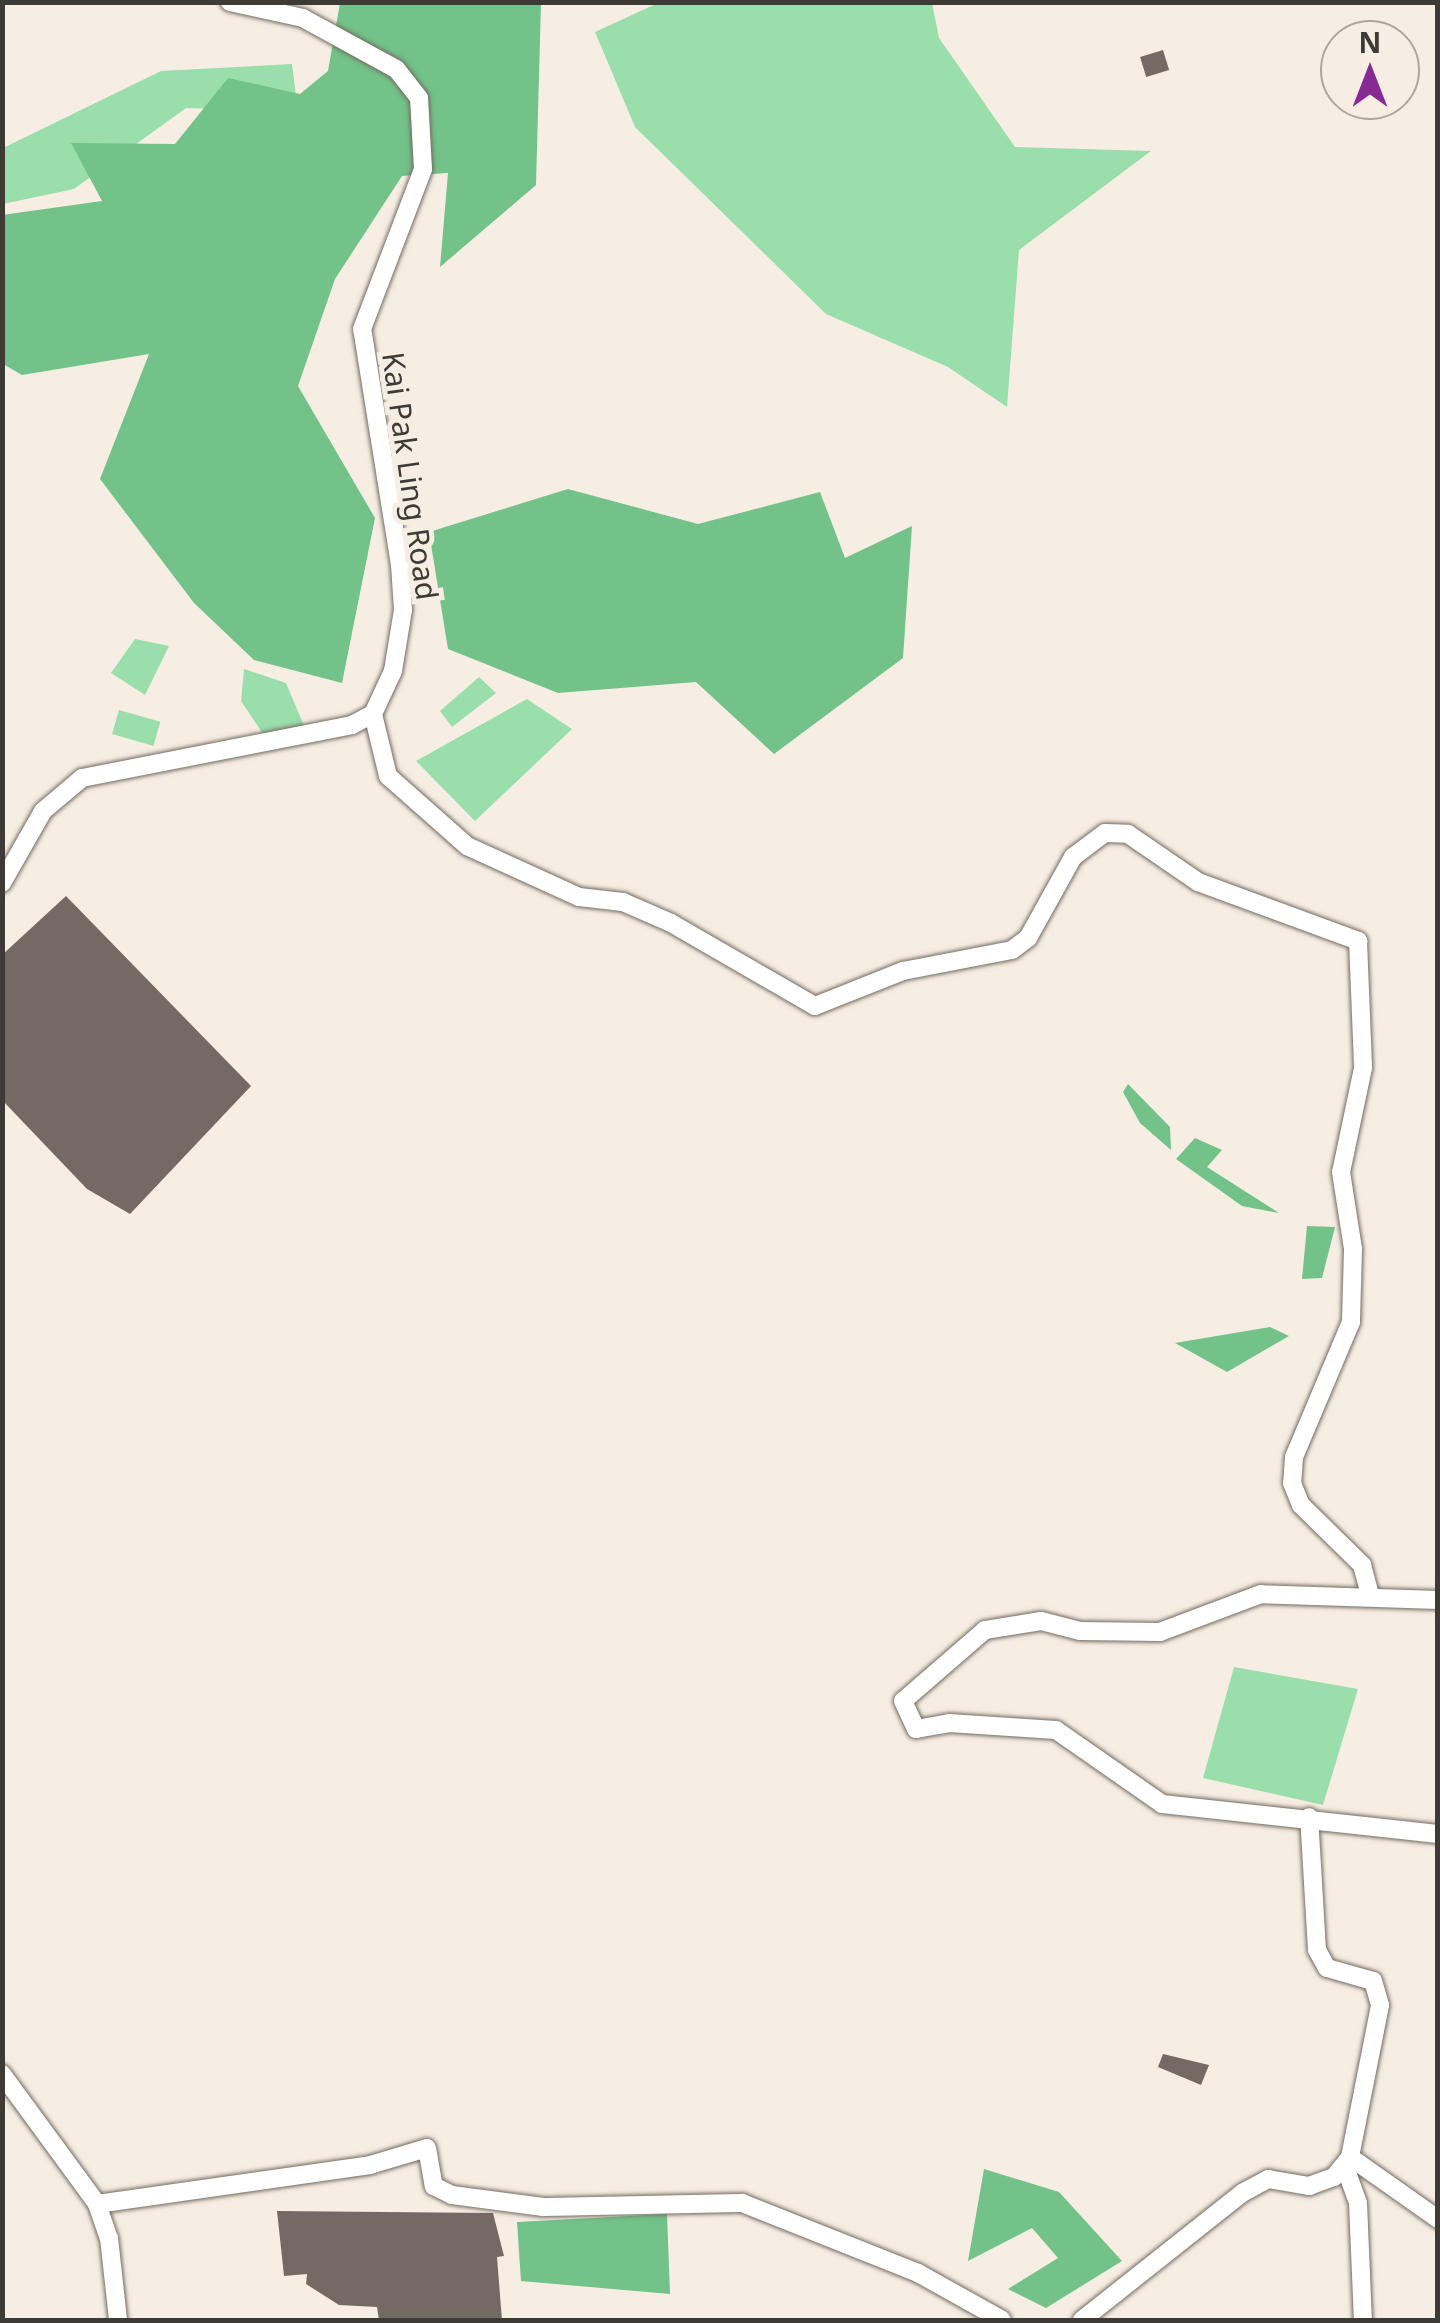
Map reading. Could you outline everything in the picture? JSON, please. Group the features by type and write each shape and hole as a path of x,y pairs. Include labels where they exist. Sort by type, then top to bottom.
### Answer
{"street":[{"name":"Kai Pak Ling Road","path":"230,2 303,18 396,70 419,98 423,169 362,330 403,610 393,671 373,714"},
{"path":"2,883 42,811 82,778 302,741 373,714 388,776 467,846 579,896 623,902 671,923 815,1006 903,971 1012,950 1028,938 1073,857 1105,833 1128,834 1198,882 1358,941 1363,1068 1341,1172 1353,1250 1351,1322 1294,1457 1292,1483 1301,1505 1362,1565 1369,1592"},
{"path":"1438,1600 1369,1592 1261,1594 1160,1632 1080,1631 1042,1622 984,1630 904,1701 916,1729 950,1723 1056,1730 1162,1804 1438,1834"},
{"path":"1308,1817 1318,1950 1327,1968 1372,1980 1380,2005 1348,2162 1358,2203 1362,2320"},
{"path":"2,2074 97,2204 109,2238 118,2320"},
{"path":"97,2204 370,2165 427,2148 434,2186 452,2196 544,2207 742,2203 918,2273 1002,2320"},
{"path":"1348,2162 1438,2219"},
{"path":"1082,2320 1242,2193 1268,2179 1308,2186 1348,2162"}],"green space":[{"path":"340,3 541,3 536,185 440,267 448,173 402,176 335,279 298,386 375,518 342,683 254,660 194,603 100,479 149,354 22,375 3,364 2,215 102,201 71,143 175,144 228,78 300,94 328,71"},
{"path":"658,3 932,3 939,38 1015,147 1151,151 1019,250 1007,407 948,367 826,314 635,127 595,32"},
{"path":"292,64 298,111 186,108 74,189 3,204 3,148 161,71"},
{"path":"568,489 698,524 820,492 845,558 912,526 903,658 774,754 696,682 558,693 448,649 429,532"},
{"path":"135,639 169,646 145,695 111,673"},
{"path":"244,669 286,683 305,728 265,737 241,701"},
{"path":"479,677 496,693 452,727 440,711"},
{"path":"527,699 572,729 475,821 416,761"},
{"path":"119,710 160,722 153,746 112,734"},
{"path":"1128,1084 1170,1127 1171,1150 1140,1123 1123,1092"},
{"path":"1195,1138 1222,1150 1207,1167 1279,1213 1242,1206 1176,1159"},
{"path":"1307,1226 1335,1227 1322,1278 1302,1279"},
{"path":"1270,1327 1289,1336 1227,1372 1175,1343"},
{"path":"1234,1667 1358,1689 1323,1805 1203,1778"},
{"path":"984,2169 1059,2192 1122,2261 1046,2308 1008,2289 1058,2258 1032,2228 968,2261"},
{"path":"667,2214 670,2294 521,2281 517,2222"}],"building":[{"path":"1163,50 1169,70 1146,77 1140,57"},
{"path":"66,896 251,1086 130,1214 87,1189 2,1100 2,955"},
{"path":"1163,2054 1209,2065 1201,2085 1158,2067"},
{"path":"277,2211 493,2213 504,2256 497,2257 502,2320 379,2320 377,2307 339,2305 306,2284 307,2274 284,2276"}]}
